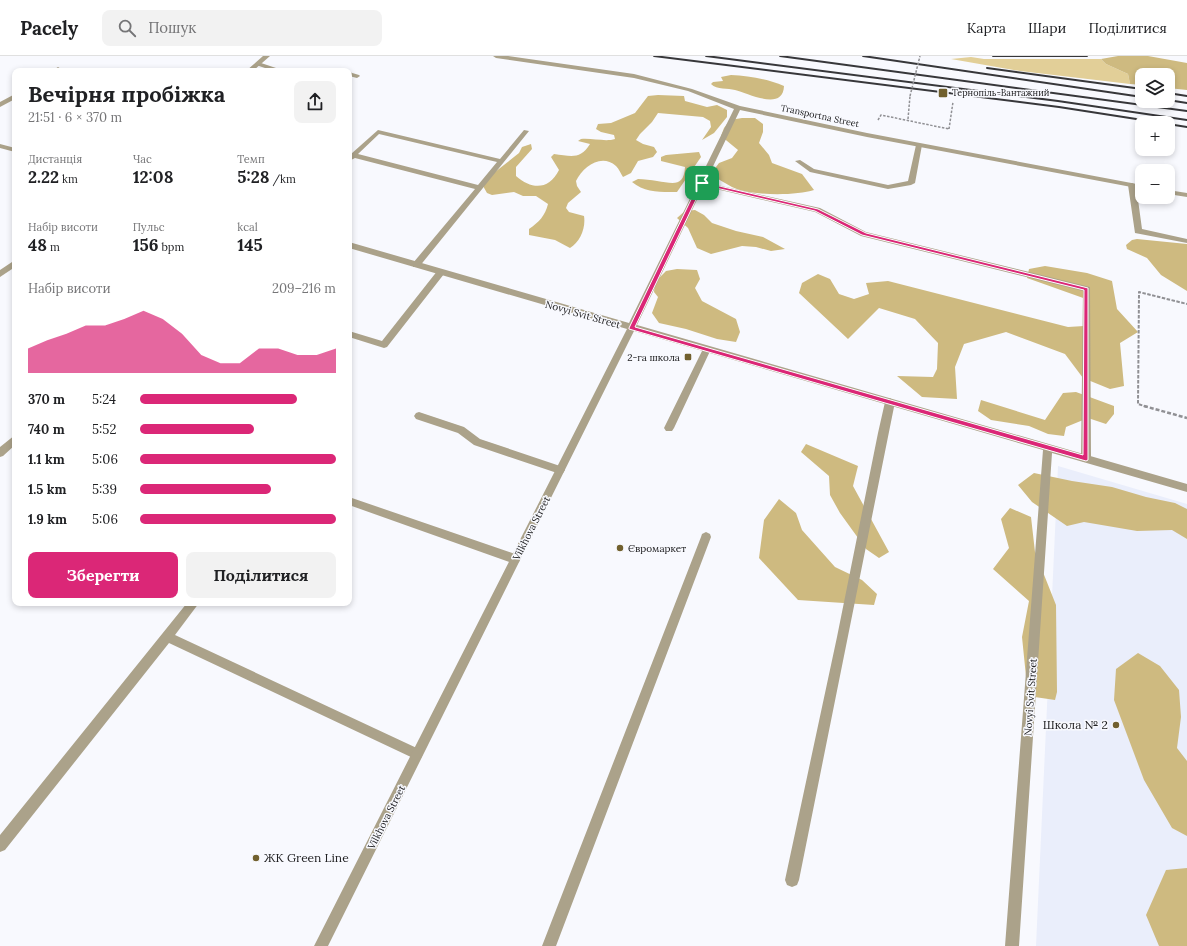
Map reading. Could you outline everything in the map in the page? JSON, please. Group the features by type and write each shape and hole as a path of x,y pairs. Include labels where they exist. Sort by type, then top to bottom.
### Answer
{"street":[{"path":"253,68 267,56"},
{"name":"Transportna Street","path":"496,56 634,76 690,90 738,108 919,145 1135,186"},
{"path":"258,64 271,68"},
{"path":"352,75 357,76"},
{"path":"0,105 12,98"},
{"name":"Vilkhova Street","path":"321,946 631,328 738,108"},
{"path":"416,265 526,131"},
{"path":"352,156 378,132 501,161"},
{"path":"798,161 812,171 888,187 911,182 919,145"},
{"path":"0,146 12,149"},
{"path":"352,157 479,188"},
{"path":"702,183 817,210 864,234 1086,289 1086,459"},
{"path":"1132,185 1138,231 1187,241"},
{"path":"1175,193 1187,195"},
{"name":"Novyi Svit Street","path":"352,246 1187,488"},
{"path":"0,274 12,265"},
{"path":"352,335 384,346 441,272"},
{"path":"669,428 707,349"},
{"path":"792,880 890,402"},
{"path":"419,416 461,430 476,442 560,470"},
{"path":"0,453 12,442"},
{"name":"Novyi Svit Street","path":"1012,946 1048,448"},
{"path":"352,501 515,559"},
{"path":"549,946 706,537"},
{"path":"0,845 192,606"},
{"path":"167,637 418,754"}],"path":[{"path":"908,119 910,96 920,56"},
{"path":"881,115 949,128 953,102"},
{"path":"1187,304 1139,292 1138,404 1187,418"}],"shaded area":[{"path":"1118,56 1148,56 1187,63 1187,90 1175,89 1175,68 1135,68 1135,84 1130,84 1128,74 1106,64 1101,59"},
{"path":"971,57 984,59 1101,59 1106,64 1128,74 1130,84 1020,71 951,59"},
{"path":"731,75 771,81 784,86 782,94 778,98 764,99 735,90 716,87 711,84 713,82 723,81 721,77"},
{"path":"648,96 684,96 685,101 707,107 717,105 727,110 727,117 714,133 702,140 711,127 710,121 703,117 658,113 636,140 654,147 657,152 653,157 638,161 631,173 623,177 616,166 610,162 604,161 593,163 583,171 576,181 581,192 568,203 566,208 569,212 584,216 582,234 577,242 570,248 555,240 529,235 529,229 541,218 548,204 536,196 523,196 514,192 492,195 487,193 483,186 495,172 519,153 522,147 531,144 532,149 516,167 516,176 522,181 534,186 545,184 555,177 559,170 551,157 554,154 575,156 583,153 590,144 578,141 581,139 615,139 614,135 601,132 596,129 598,124 611,123 635,113"},
{"path":"755,118 763,124 763,132 759,143 769,155 772,163 802,174 814,190 784,194 750,192 732,187 710,175 719,163 732,158 738,150 721,136 724,128 730,120"},
{"path":"699,152 701,157 677,192 659,192 648,190 637,186 632,182 638,179 676,183 682,178 685,167 661,161 661,157 666,155"},
{"path":"695,210 704,215 712,223 736,231 763,237 785,249 771,251 756,247 742,246 711,254 697,248 688,228 677,218 685,211"},
{"path":"1137,239 1187,244 1187,291 1161,275 1147,258 1127,249 1126,245 1132,240"},
{"path":"1045,266 1087,273 1112,281 1117,309 1138,332 1120,343 1124,386 1110,389 1083,378 1065,354 1006,332 964,344 955,367 957,399 922,397 897,376 933,377 937,369 938,343 915,319 879,308 848,339 799,293 802,283 818,274 830,279 839,294 854,299 869,294 866,283 888,281 1068,327 1084,326 1086,299 1027,278 1029,269"},
{"path":"677,269 697,270 700,279 695,288 702,301 736,319 740,332 736,342 717,339 686,329 659,323 652,313 658,297 654,292 655,282 666,271"},
{"path":"1076,392 1114,406 1114,414 1106,424 1088,418 1066,427 1064,436 1048,434 1029,426 991,420 978,411 981,400 1045,420 1063,393"},
{"path":"806,444 858,466 853,486 889,552 879,558 866,549 840,513 830,495 829,476 801,452"},
{"name":"Школа № 2","path":"1058,466 1187,504 1187,946 1036,946"},
{"path":"1034,473 1112,487 1146,497 1175,503 1187,509 1187,539 1172,530 1137,531 1084,522 1067,526 1032,502 1018,485"},
{"path":"779,499 796,513 802,530 835,567 862,580 877,594 874,605 798,600 759,558 764,520"},
{"path":"1010,508 1031,517 1035,552 1056,605 1057,692 1055,700 1028,696 1022,637 1029,601 993,569 1009,548 1001,519"},
{"path":"1138,653 1160,666 1179,690 1181,717 1177,748 1187,761 1187,836 1172,828 1144,780 1114,700 1116,669"},
{"path":"1187,868 1187,946 1159,946 1146,915 1166,870"}],"railway":[{"path":"654,56 1059,107 1135,119"},
{"path":"706,56 1058,101 1187,120"},
{"path":"780,56 1187,111"},
{"path":"863,56 1135,96"},
{"path":"993,56 1087,56"},
{"path":"987,68 1135,88"},
{"path":"1175,94 1187,96"},
{"path":"1175,101 1187,103"},
{"path":"1175,125 1187,127"}],"place":[{"name":"Тернопіль-Вантажний","path":"943,93"},
{"name":"2-га школа","path":"688,357"},
{"name":"Євромаркет","path":"620,548"},
{"name":"Школа № 2","path":"1116,725"},
{"name":"ЖК Green Line","path":"256,858"}],"route":[{"path":"702,183 817,210 864,234 1086,289 1086,459 631,328 702,183"}]}
